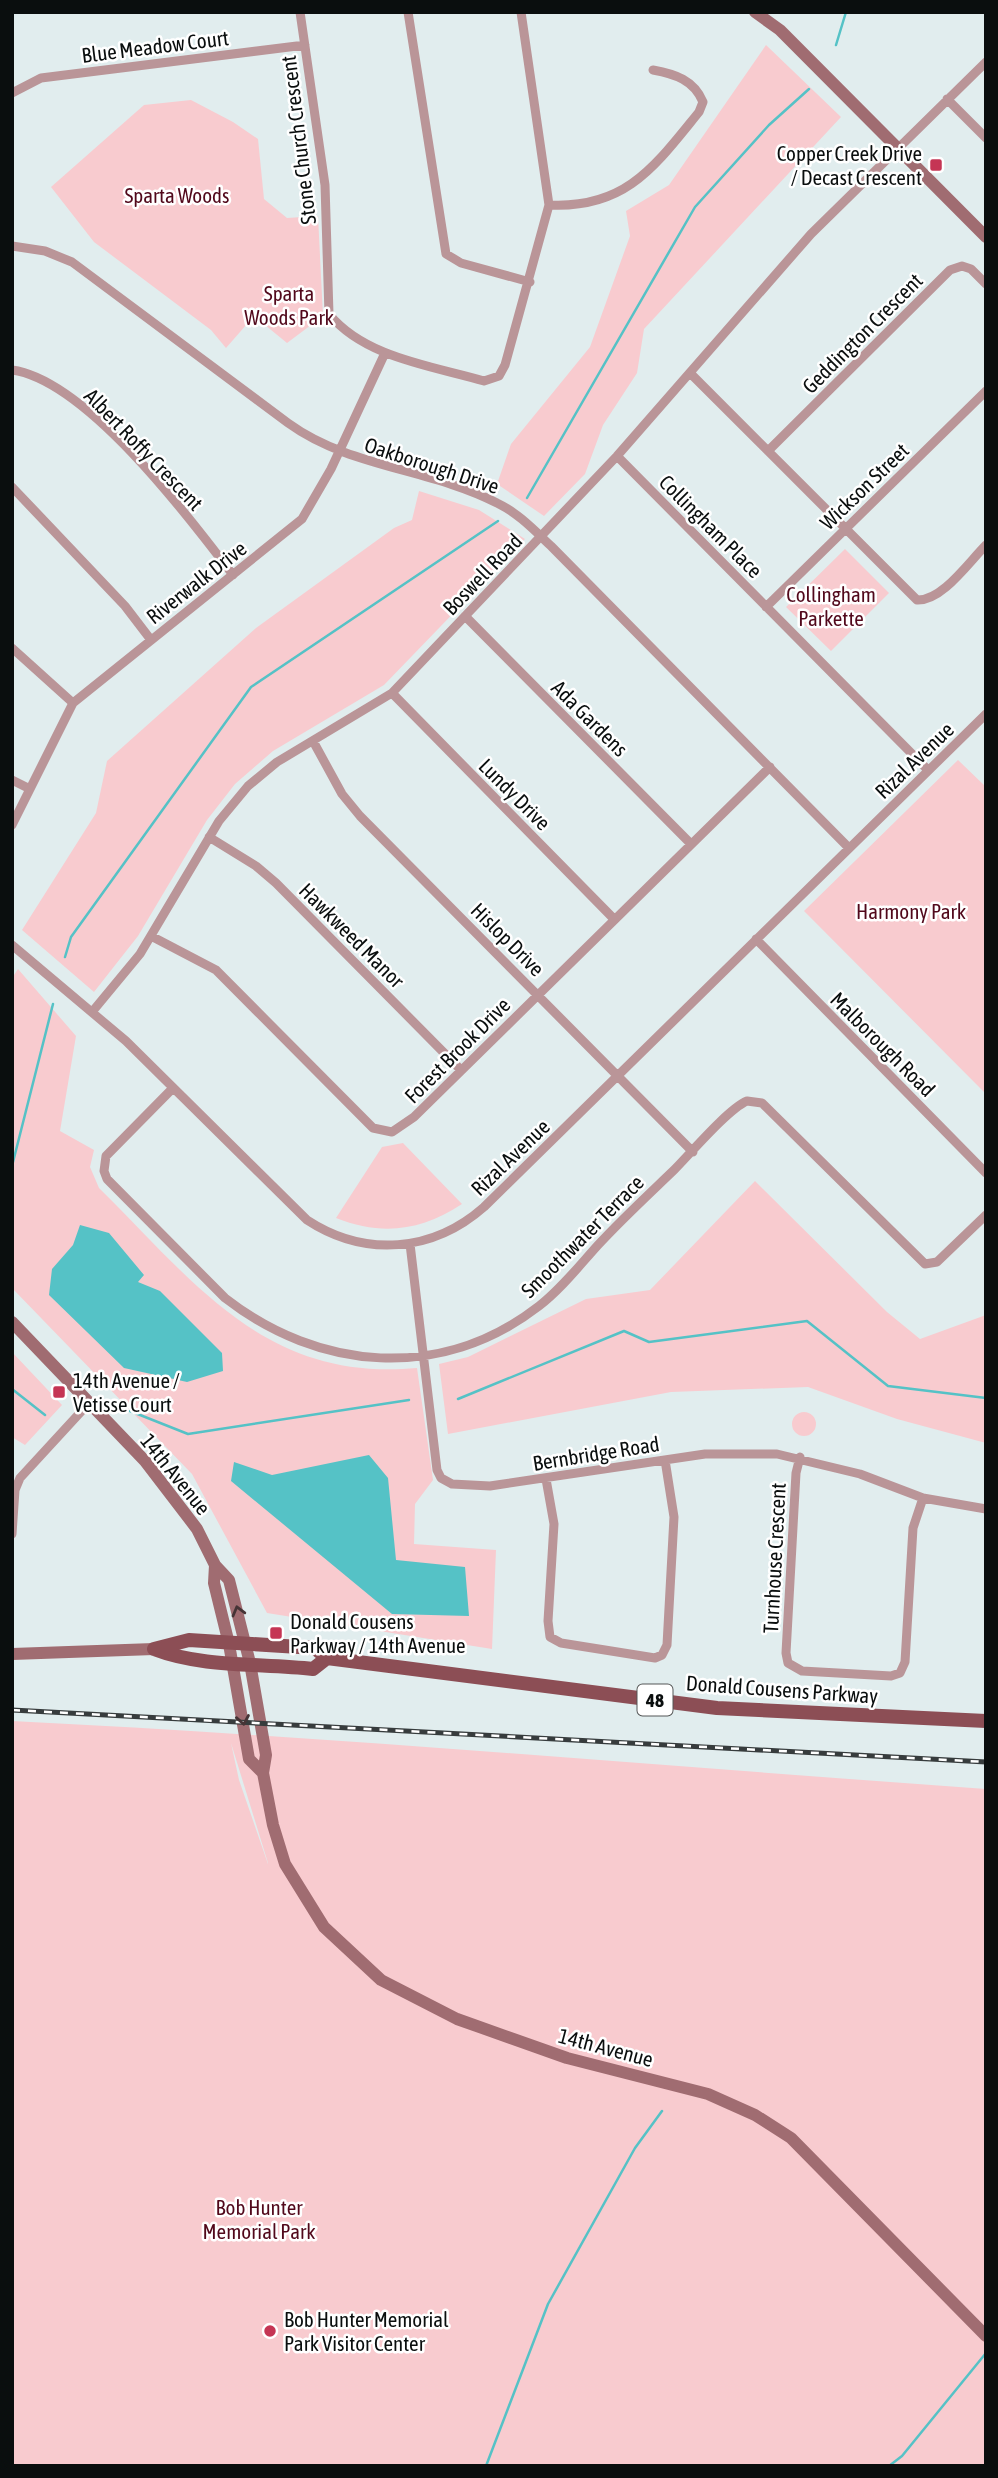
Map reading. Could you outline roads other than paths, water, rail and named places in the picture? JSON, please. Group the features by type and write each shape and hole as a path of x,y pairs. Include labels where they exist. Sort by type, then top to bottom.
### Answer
{"main road":[{"name":"Donald Cousens Parkway","path":"154,1649 189,1640 315,1648 327,1658 717,1708 986,1721"},
{"name":"Donald Cousens Parkway","path":"154,1649 169,1655 313,1669 327,1658"}],"street":[{"name":"Stone Church Crescent","path":"300,12 325,185 329,314 350,333 385,353 484,381 492,380 505,365 549,205 521,12"},
{"path":"408,12 446,254 461,263 530,282"},
{"path":"755,12 780,30 986,237"},
{"name":"Blue Meadow Court","path":"12,93 41,78 305,45"},
{"name":"Boswell Road","path":"92,1012 151,936 209,837 248,786 277,762 392,693 617,456 811,234 986,62"},
{"path":"549,205 610,197 633,185 656,165 699,112 703,102 698,91 676,74 653,70"},
{"path":"947,99 986,138"},
{"name":"Oakborough Drive","path":"12,246 45,251 72,262 304,435 339,452 483,497 515,514 541,537 849,848"},
{"name":"Geddington Crescent","path":"768,451 950,270 962,266 971,269 986,284"},
{"name":"Riverwalk Drive","path":"12,825 74,703 302,519 339,452 385,353"},
{"name":"Albert Roffy Crescent","path":"12,370 56,388 96,418 158,482 233,575"},
{"path":"691,374 917,600 928,600 938,593 986,545"},
{"name":"Wickson Street","path":"766,607 986,391"},
{"name":"Collingham Place","path":"617,456 928,771"},
{"path":"12,487 125,606 151,640"},
{"name":"Ada Gardens","path":"465,616 691,844"},
{"path":"12,648 74,703"},
{"name":"Lundy Drive","path":"392,693 613,918"},
{"name":"Rizal Avenue","path":"12,945 92,1012 307,1220 330,1234 354,1242 380,1246 410,1244 445,1234 474,1216 986,714"},
{"name":"Hislop Drive","path":"313,741 342,794 360,816 693,1152"},
{"name":"Forest Brook Drive","path":"151,936 216,970 379,1131 398,1131 770,767"},
{"path":"12,780 30,789"},
{"name":"Hawkweed Manor","path":"209,837 256,866 276,883 461,1070"},
{"name":"Malborough Road","path":"756,939 986,1173"},
{"name":"Smoothwater Terrace","path":"173,1088 106,1156 107,1179 225,1298 267,1327 306,1345 355,1357 397,1359 466,1346 489,1336 539,1306 741,1104 753,1101 762,1103 925,1264 937,1262 986,1215"},
{"name":"Bernbridge Road","path":"410,1244 437,1470 441,1478 452,1484 479,1486 546,1479 665,1460 739,1452 800,1457 860,1474 923,1498 986,1509"},
{"name":"14th Avenue","path":"12,1322 145,1461 197,1528 215,1565 229,1580 250,1663 266,1755 263,1773 281,1851 303,1897 324,1927 381,1980 457,2019 567,2058 708,2094 755,2115 791,2138 986,2336"},
{"path":"12,1534 15,1490 20,1478 89,1403"},
{"name":"Turnhouse Crescent","path":"800,1457 796,1473 786,1653 788,1662 802,1671 891,1676 900,1672 905,1662 913,1528 923,1498"},
{"path":"546,1479 554,1524 548,1620 551,1639 655,1658 662,1656 667,1645 674,1531 665,1460"},
{"name":"14th Avenue","path":"215,1565 214,1583 229,1644 249,1759 263,1773"},
{"name":"Donald Cousens Parkway","path":"12,1654 154,1649"}],"water":[{"path":"80,1225 109,1233 144,1275 138,1282 160,1291 222,1353 223,1371 187,1382 124,1368 49,1295 52,1269 73,1245"},
{"path":"369,1455 388,1478 396,1560 465,1567 469,1616 392,1614 231,1481 234,1462 272,1475"}],"waterway":[{"path":"836,45 846,12"},
{"path":"527,498 695,207 769,125 809,89"},
{"path":"65,957 71,937 251,687 498,521"},
{"path":"12,1166 53,1004"},
{"path":"458,1399 624,1331 649,1342 807,1321 888,1386 986,1398"},
{"path":"12,1389 45,1415"},
{"path":"130,1411 188,1434 409,1400"},
{"path":"486,2466 548,2304 635,2148 662,2111"},
{"path":"889,2466 902,2456 986,2353"}],"railway":[{"path":"12,1710 986,1762"}],"place":[{"name":"Copper Creek Drive / Decast Crescent","path":"936,165"},
{"name":"14th Avenue / Vetisse Court","path":"59,1392"},
{"name":"Donald Cousens Parkway / 14th Avenue","path":"276,1633"},
{"name":"Bob Hunter Memorial Park Visitor Center","path":"270,2331"}],"park label":[{"name":"Sparta Woods","path":"177,195"},
{"name":"Sparta Woods Park","path":"289,305"},
{"name":"Collingham Parkette","path":"831,606"},
{"name":"Harmony Park","path":"911,911"},
{"name":"Bob Hunter Memorial Park","path":"259,2219"}]}
